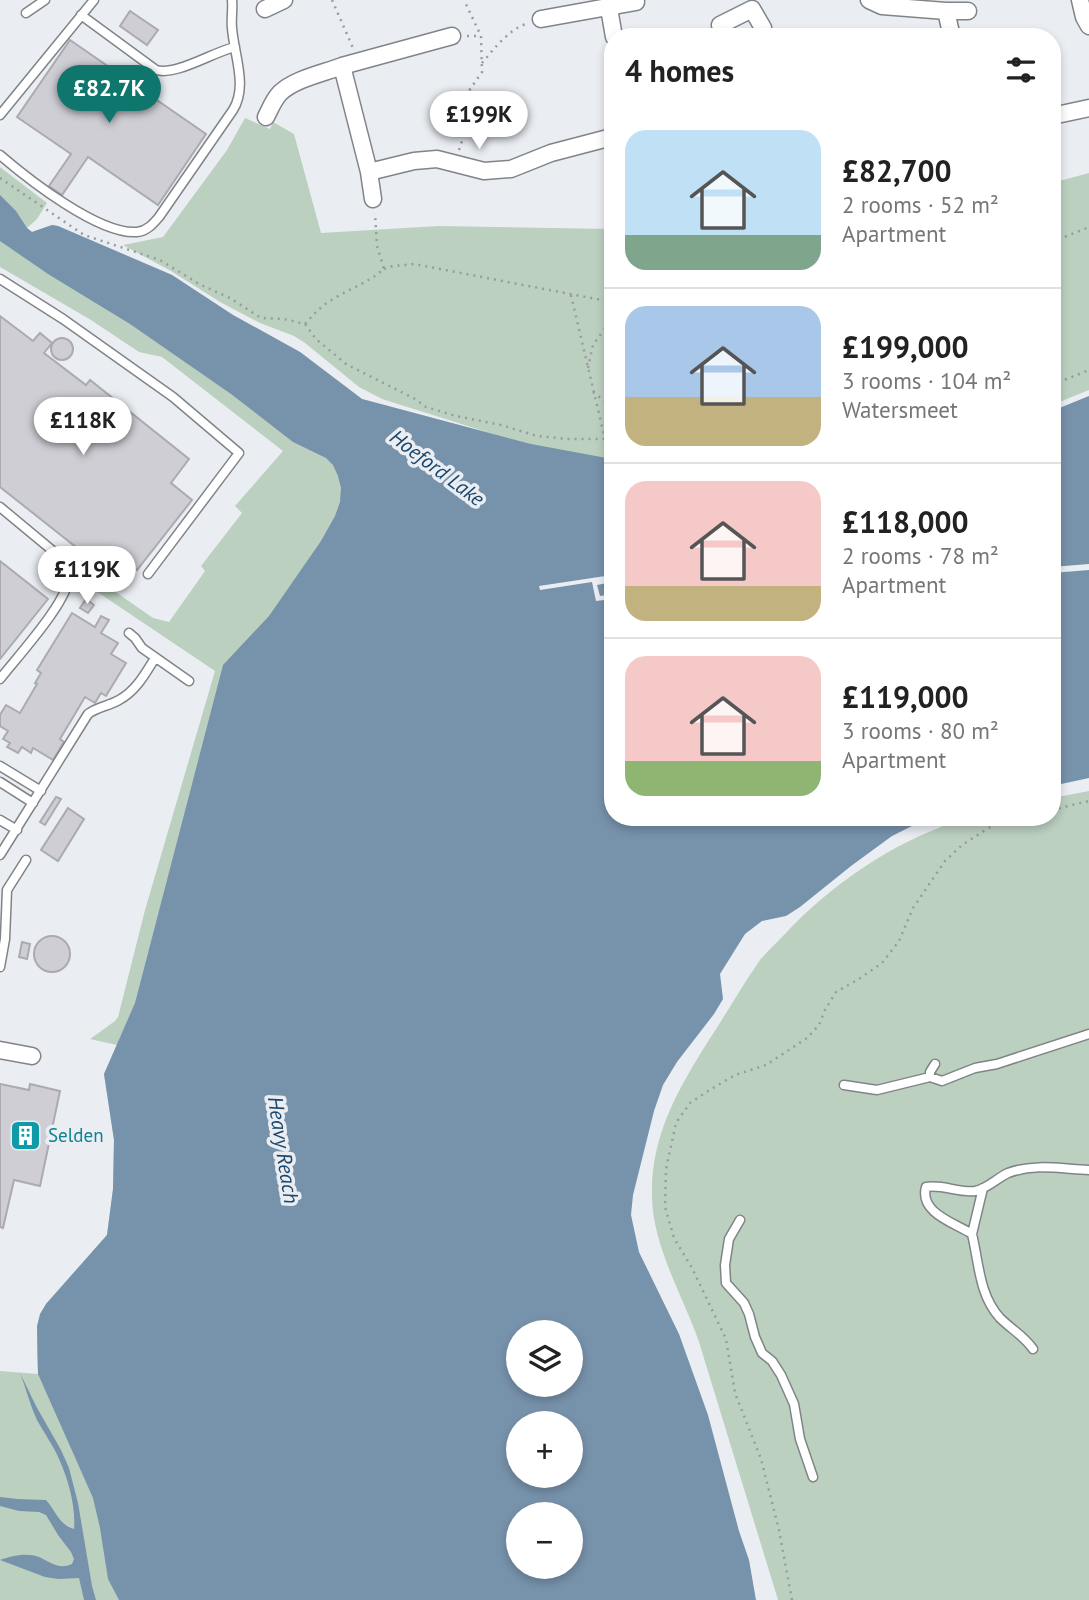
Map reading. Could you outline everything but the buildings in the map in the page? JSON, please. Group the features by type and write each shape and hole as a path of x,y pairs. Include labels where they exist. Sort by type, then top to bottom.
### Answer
{"street":[{"path":"265,9 284,0"},
{"path":"720,25 768,0"},
{"path":"869,0 882,6 968,11"},
{"path":"1080,0 1089,26"},
{"path":"541,19 636,2"},
{"path":"608,8 612,28"},
{"path":"752,9 763,28"},
{"path":"946,11 950,28"},
{"path":"266,117 278,96 287,88 342,66 452,36"},
{"path":"342,66 369,172 373,199"},
{"path":"1061,114 1089,108"},
{"path":"369,172 414,161 437,159 484,171 511,169 551,153 604,139"},
{"path":"0,1050 32,1056"}],"lane":[{"path":"26,13 45,0"},
{"path":"0,115 94,0"},
{"path":"0,155 42,188 90,217 129,231 149,227 159,217 238,102 240,86 232,27 232,0"},
{"path":"81,15 161,72 234,47"},
{"path":"0,279 63,319 173,397 239,453 148,574"},
{"path":"0,507 59,556 69,572 63,597 0,679"},
{"path":"130,633 142,648 189,681"},
{"path":"0,856 88,714 129,693 155,658"},
{"path":"0,766 41,791"},
{"path":"0,782 33,803"},
{"path":"0,820 16,830"},
{"path":"0,967 5,939 7,890 26,860"},
{"path":"844,1085 877,1090 930,1077 942,1081 975,1068 997,1064 1089,1034"},
{"path":"930,1077 935,1064"},
{"path":"972,1234 936,1213 928,1205 924,1194 926,1187 933,1185 974,1191 1009,1173 1034,1167 1089,1170"},
{"path":"983,1188 972,1234 979,1277 991,1306 999,1317 1027,1340 1033,1349"},
{"path":"740,1220 729,1239 725,1265 726,1283 744,1303 754,1337 762,1353 772,1361 781,1375 794,1404 800,1439 813,1477"}],"path":[{"path":"332,0 358,61"},
{"path":"455,163 463,138 459,117 466,95 482,72 481,36 464,0"},
{"path":"482,63 501,41 519,27 541,19"},
{"path":"0,178 84,235 160,260 261,318 284,319 305,324 316,339 346,364 426,407 537,436 604,439"},
{"path":"373,199 377,246 384,270"},
{"path":"1061,238 1089,227"},
{"path":"305,324 331,300 384,270 393,266 414,264 604,300"},
{"path":"570,294 604,432"},
{"path":"588,370 593,345 604,330"},
{"path":"1061,381 1089,370"},
{"path":"593,391 604,400"},
{"path":"1061,808 1089,801"},
{"path":"792,1600 779,1530 761,1459 735,1393 726,1339 692,1268 674,1238 665,1207 666,1169 676,1123 690,1102 735,1075 765,1065 807,1038 819,1025 836,992 882,963 899,941 913,908 945,860 962,845 992,826"}],"green space":[{"path":"245,118 270,129 273,122 294,134 321,233 438,226 604,229 604,665 327,1600 0,1600 0,1371 38,1374 38,1329 42,1312 46,1304 107,1235 113,1189 114,1140 104,1074 117,1045 90,1039 118,1017 145,910 215,671 81,581 87,572 153,618 169,622 205,571 201,566 242,513 235,506 283,451 162,357 139,352 91,320 0,267 0,167 47,203 37,219 27,228 32,232 52,225 58,226 172,275 233,315 300,352 362,399 493,434 382,399 359,387 294,336 260,323 220,302 123,245 163,237 227,150"},
{"path":"1089,173 1089,390 1061,401 1061,181"},
{"path":"1089,791 1089,1600 778,1600 699,1342 658,1234 652,1197 653,1175 656,1154 668,1114 698,1058 760,960 820,900 885,854 943,826 1061,826 1061,796"}],"water":[{"path":"0,195 32,232 52,225 58,226 172,275 233,315 300,352 362,399 531,444 604,458 604,826 912,826 892,836 800,907 786,916 762,921 745,934 720,974 723,999 663,1085 633,1195 631,1215 639,1252 679,1334 708,1415 749,1560 756,1600 119,1600 108,1579 93,1498 38,1374 37,1326 46,1304 107,1235 113,1189 114,1140 104,1074 135,1003 223,665 269,616 321,541 335,516 341,488 333,465 326,458 293,442 231,394 130,324 0,241"},
{"path":"1089,396 1089,778 1061,784 1061,407"},
{"path":"20,1373 69,1468 96,1600 84,1600 79,1578 45,1577 0,1560 29,1555 63,1566 72,1564 74,1559 46,1515 0,1506 0,1497 46,1500 61,1521 74,1529 73,1502 65,1475 57,1454 37,1420"}],"pier":[{"path":"1089,564 1089,570 1061,572 1061,566"},
{"path":"604,576 604,584 597,585 604,600 596,601 592,582 540,590 539,586"}],"place":[{"name":"Selden","path":"25,1135"}],"water label":[{"name":"Hoeford Lake","path":"437,468"},
{"name":"Heavy Reach","path":"283,1150"}]}
